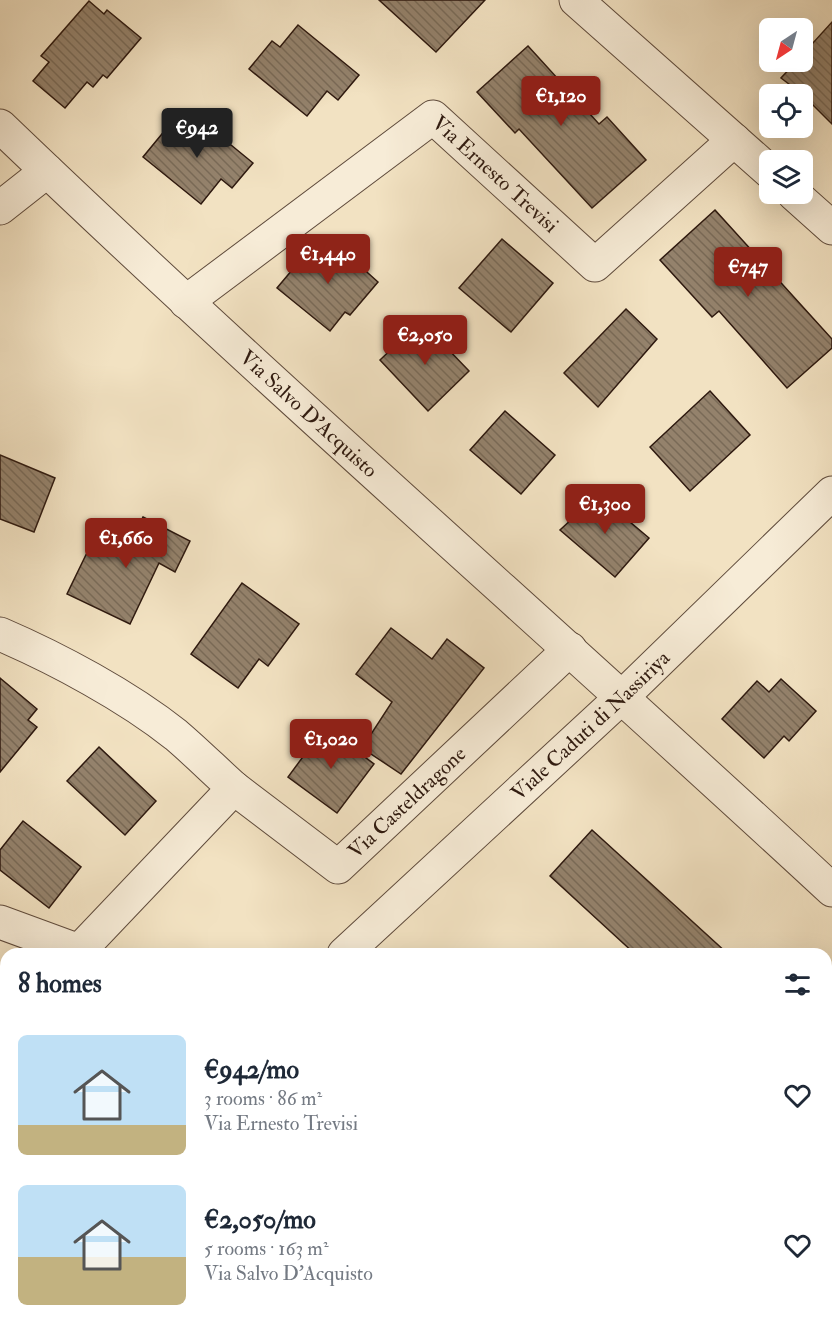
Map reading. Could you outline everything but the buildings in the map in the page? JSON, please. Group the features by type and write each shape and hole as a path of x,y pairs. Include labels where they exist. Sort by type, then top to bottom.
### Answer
{"street":[{"path":"576,0 759,163"},
{"name":"Via Ernesto Trevisi","path":"186,302 433,117 595,265 734,141"},
{"name":"Via Salvo D'Acquisto","path":"0,126 186,302 623,696 832,890"},
{"path":"0,207 47,171"},
{"path":"805,204 832,228"},
{"name":"Viale Caduti di Nassiriya","path":"350,948 623,696 831,496"},
{"name":"Via Casteldragone","path":"0,634 48,655 134,707 175,735 234,788 338,867 570,649"},
{"path":"84,948 234,788"},
{"path":"0,922 69,948"}]}
